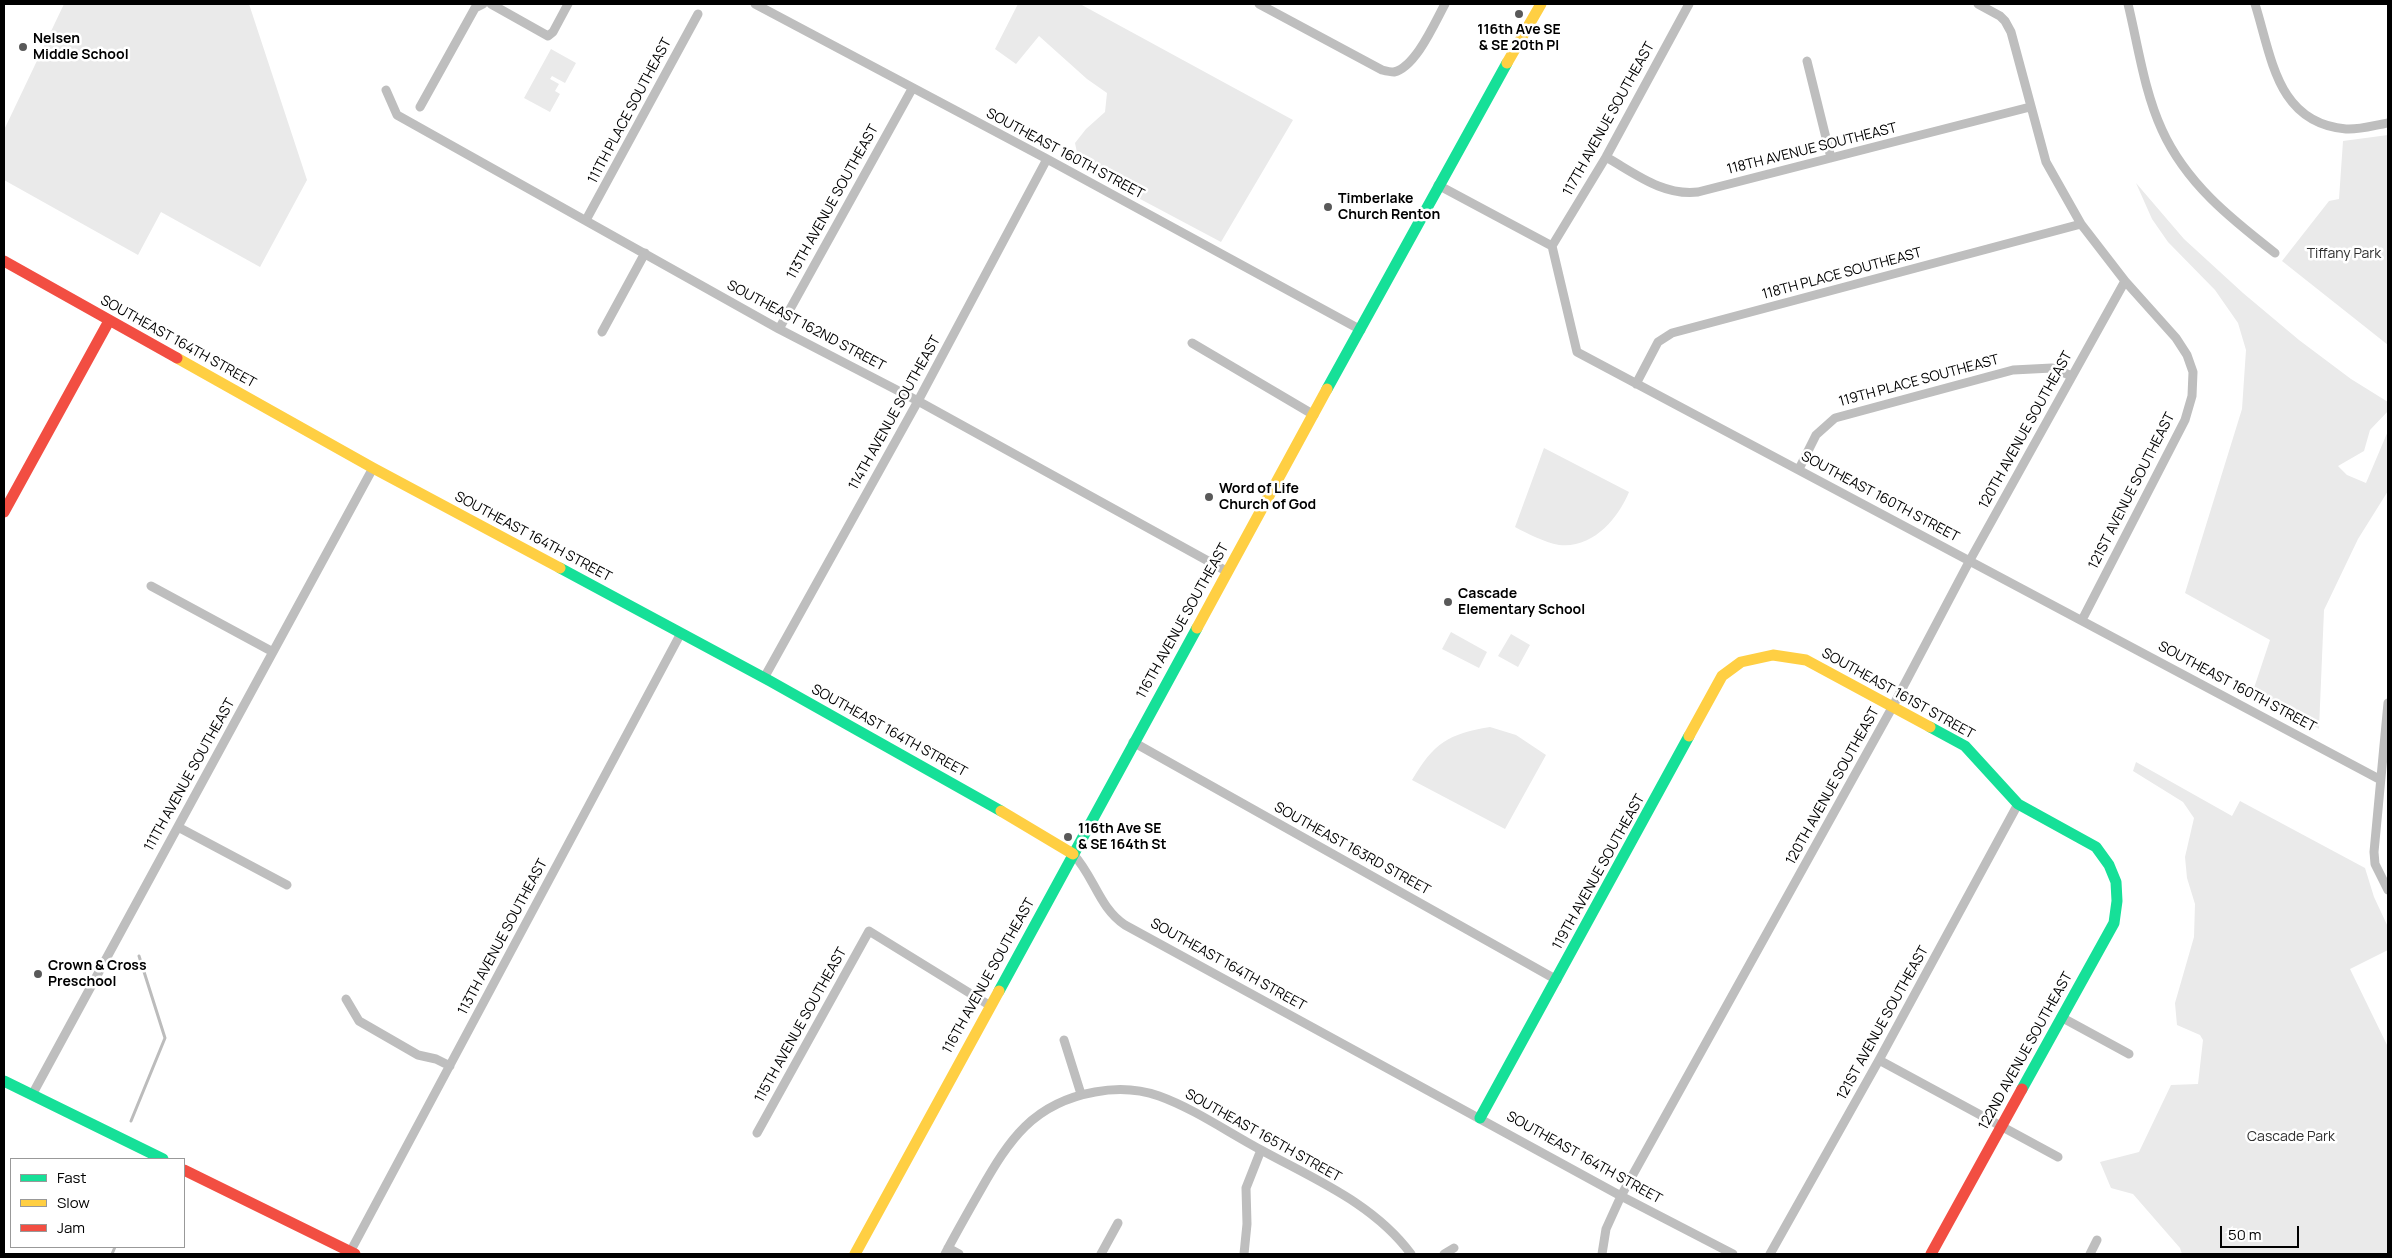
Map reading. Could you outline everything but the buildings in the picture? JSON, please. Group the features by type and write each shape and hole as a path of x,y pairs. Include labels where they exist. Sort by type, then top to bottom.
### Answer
{"street":[{"path":"420,107 475,8 482,4"},
{"path":"491,4 548,36 553,32 568,4"},
{"name":"SOUTHEAST 160TH STREET","path":"755,4 1047,159 1360,330"},
{"path":"1259,4 1382,70 1394,72 1405,66 1415,57 1445,4"},
{"name":"116TH AVENUE SOUTHEAST","path":"854,1254 1438,185 1541,4"},
{"name":"117TH AVENUE SOUTHEAST","path":"1552,246 1606,157 1689,4"},
{"path":"1978,4 2005,21 2011,32 2046,162 2081,224 2125,281"},
{"path":"2128,4 2152,102 2162,131 2184,167 2206,194 2223,212 2275,253"},
{"path":"2255,4 2278,80 2286,97 2306,117 2331,126 2347,129 2388,123"},
{"name":"111TH PLACE SOUTHEAST","path":"586,220 698,14"},
{"path":"1806,61 1831,158"},
{"name":"113TH AVENUE SOUTHEAST","path":"779,329 912,89"},
{"name":"SOUTHEAST 162ND STREET","path":"386,90 397,115 779,329 918,401 1228,572"},
{"name":"118TH AVENUE SOUTHEAST","path":"1606,157 1668,191 1698,192 2030,107"},
{"name":"114TH AVENUE SOUTHEAST","path":"764,678 918,401 1047,159"},
{"path":"1438,185 1552,246"},
{"name":"118TH PLACE SOUTHEAST","path":"1636,384 1658,342 1672,333 2081,224"},
{"name":"SOUTHEAST 160TH STREET","path":"1552,246 1577,352 2379,779"},
{"path":"602,332 645,253"},
{"name":"SOUTHEAST 164TH STREET","path":"4,261 373,468 764,678 1058,843 1073,854 1083,867 1109,912 1125,925 1621,1196 1733,1254"},
{"name":"121ST AVENUE SOUTHEAST","path":"2082,620 2184,420 2192,396 2193,372 2187,355 2176,338 2125,281"},
{"name":"120TH AVENUE SOUTHEAST","path":"1602,1254 1606,1229 1621,1196 1893,706 1970,560 2125,281"},
{"path":"4,512 110,321"},
{"path":"1192,343 1314,415"},
{"name":"119TH PLACE SOUTHEAST","path":"1799,469 1816,435 1835,418 2014,370 2052,368 2072,376"},
{"name":"111TH AVENUE SOUTHEAST","path":"32,1095 373,468"},
{"path":"151,586 273,652"},
{"name":"113TH AVENUE SOUTHEAST","path":"352,1254 681,633"},
{"name":"SOUTHEAST 161ST STREET","path":"1759,655 1788,655 1806,660 1965,746 2018,804 2096,846 2104,856"},
{"name":"119TH AVENUE SOUTHEAST","path":"1480,1118 1722,676 1733,666 1759,655"},
{"path":"2388,703 2379,779 2374,852 2375,864 2388,890"},
{"name":"SOUTHEAST 163RD STREET","path":"1133,742 1557,980"},
{"name":"121ST AVENUE SOUTHEAST","path":"1770,1254 1879,1060 2018,804"},
{"path":"178,827 287,885"},
{"name":"122ND AVENUE SOUTHEAST","path":"1931,1254 2114,923 2119,899 2115,877 2104,856"},
{"name":"115TH AVENUE SOUTHEAST","path":"757,1133 869,931 990,1005"},
{"path":"346,999 359,1021 418,1055 436,1059 450,1066"},
{"path":"2062,1017 2129,1054"},
{"path":"1064,1040 1081,1094"},
{"path":"1879,1060 2058,1156"},
{"path":"4,1081 161,1158"},
{"name":"SOUTHEAST 165TH STREET","path":"946,1251 1002,1153 1014,1135 1023,1126 1049,1108 1081,1094 1117,1090 1139,1091 1174,1102 1261,1150 1366,1209 1398,1237 1411,1254"},
{"path":"1244,1254 1247,1224 1246,1188 1261,1150"},
{"path":"185,1170 352,1254"},
{"path":"1101,1254 1118,1223"},
{"path":"2090,1254 2097,1240"},
{"path":"1444,1254 1454,1248"},
{"path":"946,1251 959,1254"}],"green space":[{"path":"64,4 249,4 307,180 260,267 161,212 138,255 4,180 4,130"},
{"path":"1018,4 1080,4 1293,120 1221,242 1080,167 1075,143 1086,129 1105,112 1107,93 1087,79 1039,36 1016,64 995,49"},
{"path":"551,49 576,63 565,83 552,76 550,79 559,84 555,91 560,94 550,112 524,98"},
{"name":"Tiffany Park","path":"2388,135 2388,345 2282,261 2329,201 2339,199 2343,141"},
{"path":"2136,183 2184,239 2243,293 2299,340 2351,379 2388,402 2388,411 2370,430 2364,451 2338,466 2347,475 2366,483 2388,431 2388,491 2358,539 2324,610 2319,729 2253,691 2270,640 2185,593 2242,409 2246,350 2238,323 2215,290 2168,242 2152,219"},
{"path":"1544,448 1629,492 1611,522 1593,537 1571,545 1559,545 1542,540 1515,527"},
{"path":"1451,632 1487,652 1479,668 1442,649"},
{"path":"1511,634 1530,645 1518,667 1498,656"},
{"path":"1490,727 1516,735 1546,755 1505,829 1412,780 1428,757 1444,742 1463,733"},
{"name":"Cascade Park","path":"2136,762 2232,816 2240,801 2365,868 2374,897 2388,927 2388,950 2350,969 2388,1047 2388,1254 2182,1254 2180,1248 2133,1194 2111,1188 2100,1162 2139,1152 2171,1085 2198,1084 2203,1040 2200,1035 2177,1025 2175,1003 2194,937 2195,904 2187,878 2185,857 2194,818 2183,802 2133,771"}],"waterway":[{"path":"131,1121 165,1038 139,956"},
{"path":"112,1254 115,1248"}],"traffic: fast":[{"path":"1327,389 1507,63"},
{"path":"560,568 770,681 1001,811"},
{"path":"999,991 1197,628"},
{"path":"1930,727 1965,746 2018,804 2096,847 2109,865 2116,882 2117,901 2114,923 2022,1089"},
{"path":"1480,1118 1689,736"},
{"path":"4,1081 161,1158"}],"traffic: slow":[{"path":"1507,63 1541,4"},
{"path":"177,358 373,468 560,568"},
{"path":"1197,628 1327,389"},
{"path":"1689,736 1722,676 1741,662 1773,655 1806,660 1930,727"},
{"path":"1001,811 1073,854"},
{"path":"855,1254 999,991"}],"traffic: jam":[{"path":"4,261 177,358"},
{"path":"4,512 109,321"},
{"path":"1931,1254 2022,1089"},
{"path":"185,1170 355,1254"}],"place":[{"name":"116th Ave SE & SE 20th Pl","path":"1519,14"},
{"name":"Nelsen Middle School","path":"23,47"},
{"name":"Timberlake Church Renton","path":"1328,207"},
{"name":"Word of Life Church of God","path":"1209,497"},
{"name":"Cascade Elementary School","path":"1448,602"},
{"name":"116th Ave SE & SE 164th St","path":"1068,837"},
{"name":"Crown & Cross Preschool","path":"38,974"}]}
